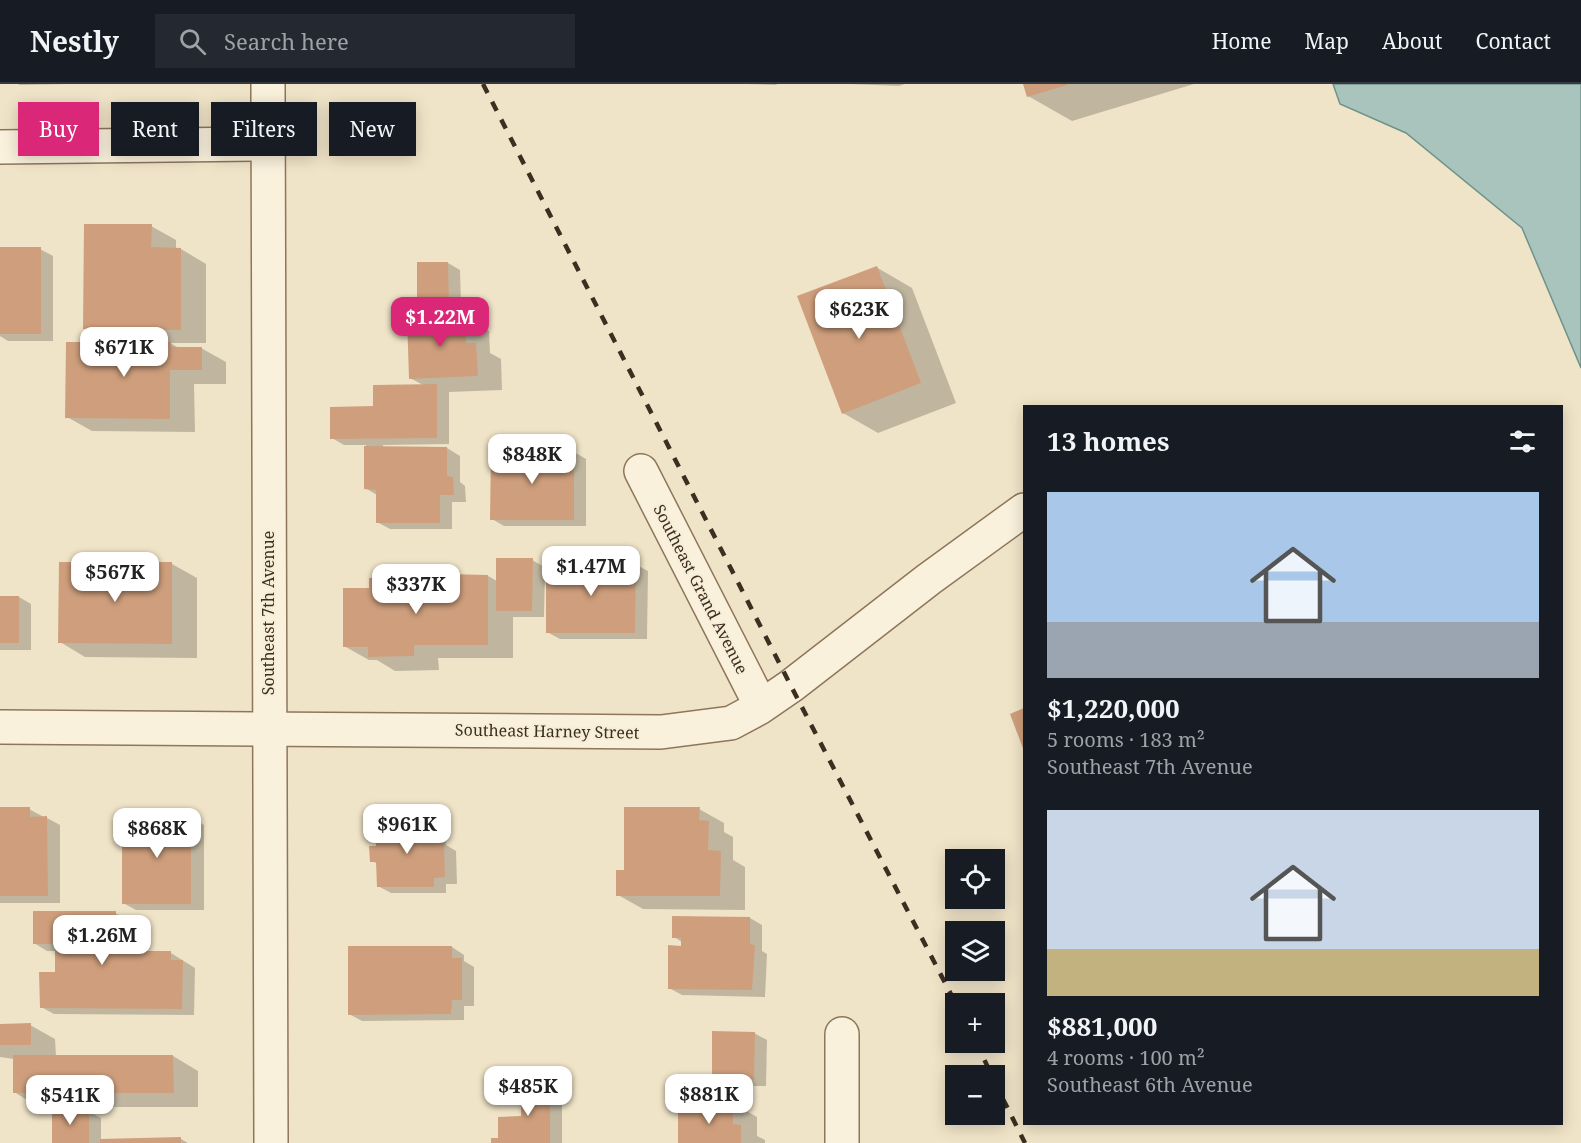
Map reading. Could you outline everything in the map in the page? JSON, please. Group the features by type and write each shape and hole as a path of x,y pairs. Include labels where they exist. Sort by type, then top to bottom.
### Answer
{"street":[{"name":"Southeast 7th Avenue","path":"268,84 268,102"},
{"path":"0,147 211,145"},
{"name":"Southeast 7th Avenue","path":"267,156 271,1143"},
{"name":"Southeast Grand Avenue","path":"641,471 761,706"},
{"name":"Southeast Harney Street","path":"0,727 661,732 731,723 791,686 929,579 1023,511"},
{"path":"842,1034 842,1143"}],"water":[{"path":"1333,84 1581,84 1581,368 1522,228 1406,133 1340,104"}],"building":[{"path":"1023,84 1067,84 1067,85 1027,97"},
{"path":"84,224 152,224 151,247 181,248 181,330 83,329"},
{"path":"0,247 41,247 41,334 0,334"},
{"path":"417,262 448,262 449,300 417,300"},
{"path":"877,266 921,383 842,414 797,296"},
{"path":"465,315 466,343 476,343 478,376 409,379 407,317"},
{"path":"66,342 171,342 171,347 202,347 202,370 170,370 170,419 65,418"},
{"path":"437,384 437,438 330,439 330,407 373,406 373,385"},
{"path":"364,446 447,447 447,476 453,477 454,495 440,495 440,523 376,523 376,490 364,489"},
{"path":"491,450 574,450 574,520 490,520"},
{"path":"496,558 533,558 532,611 496,611"},
{"path":"59,562 172,562 172,644 58,643"},
{"path":"546,562 636,562 635,633 546,633"},
{"path":"448,574 488,575 488,645 414,645 414,656 368,657 368,647 343,647 343,588 369,588 369,578 424,578 424,587 448,587"},
{"path":"0,596 19,596 19,643 0,643"},
{"path":"1023,708 1023,748 1010,714"},
{"path":"0,807 30,807 30,817 47,816 48,896 0,896"},
{"path":"624,807 700,807 699,820 709,821 708,850 721,851 720,896 616,896 616,870 624,870"},
{"path":"173,810 173,816 191,816 191,904 122,904 122,817 141,816 141,811"},
{"path":"433,822 434,843 444,842 445,877 434,878 434,887 377,887 376,862 370,862 369,846 376,846 375,824"},
{"path":"33,911 116,911 116,951 171,951 171,960 183,960 182,1009 40,1008 39,972 55,972 55,944 33,944"},
{"path":"672,916 750,917 750,944 755,945 752,990 668,989 668,945 681,946 681,938 672,938"},
{"path":"348,946 452,946 452,958 462,958 462,1000 452,1000 451,1014 348,1015"},
{"path":"31,1023 31,1045 0,1045 0,1024"},
{"path":"712,1031 755,1032 754,1080 712,1080"},
{"path":"13,1055 173,1055 174,1093 13,1093"},
{"path":"521,1081 550,1081 550,1143 491,1143 491,1138 498,1138 498,1117 521,1116"},
{"path":"712,1100 733,1101 733,1124 741,1125 741,1143 678,1143 678,1108 712,1108"},
{"path":"52,1108 89,1109 89,1143 52,1143"},
{"path":"181,1137 181,1143 100,1143 100,1139"}],"railway":[{"path":"483,84 950,993"},
{"path":"981,1053 987,1065"},
{"path":"1005,1103 1025,1143"}]}
